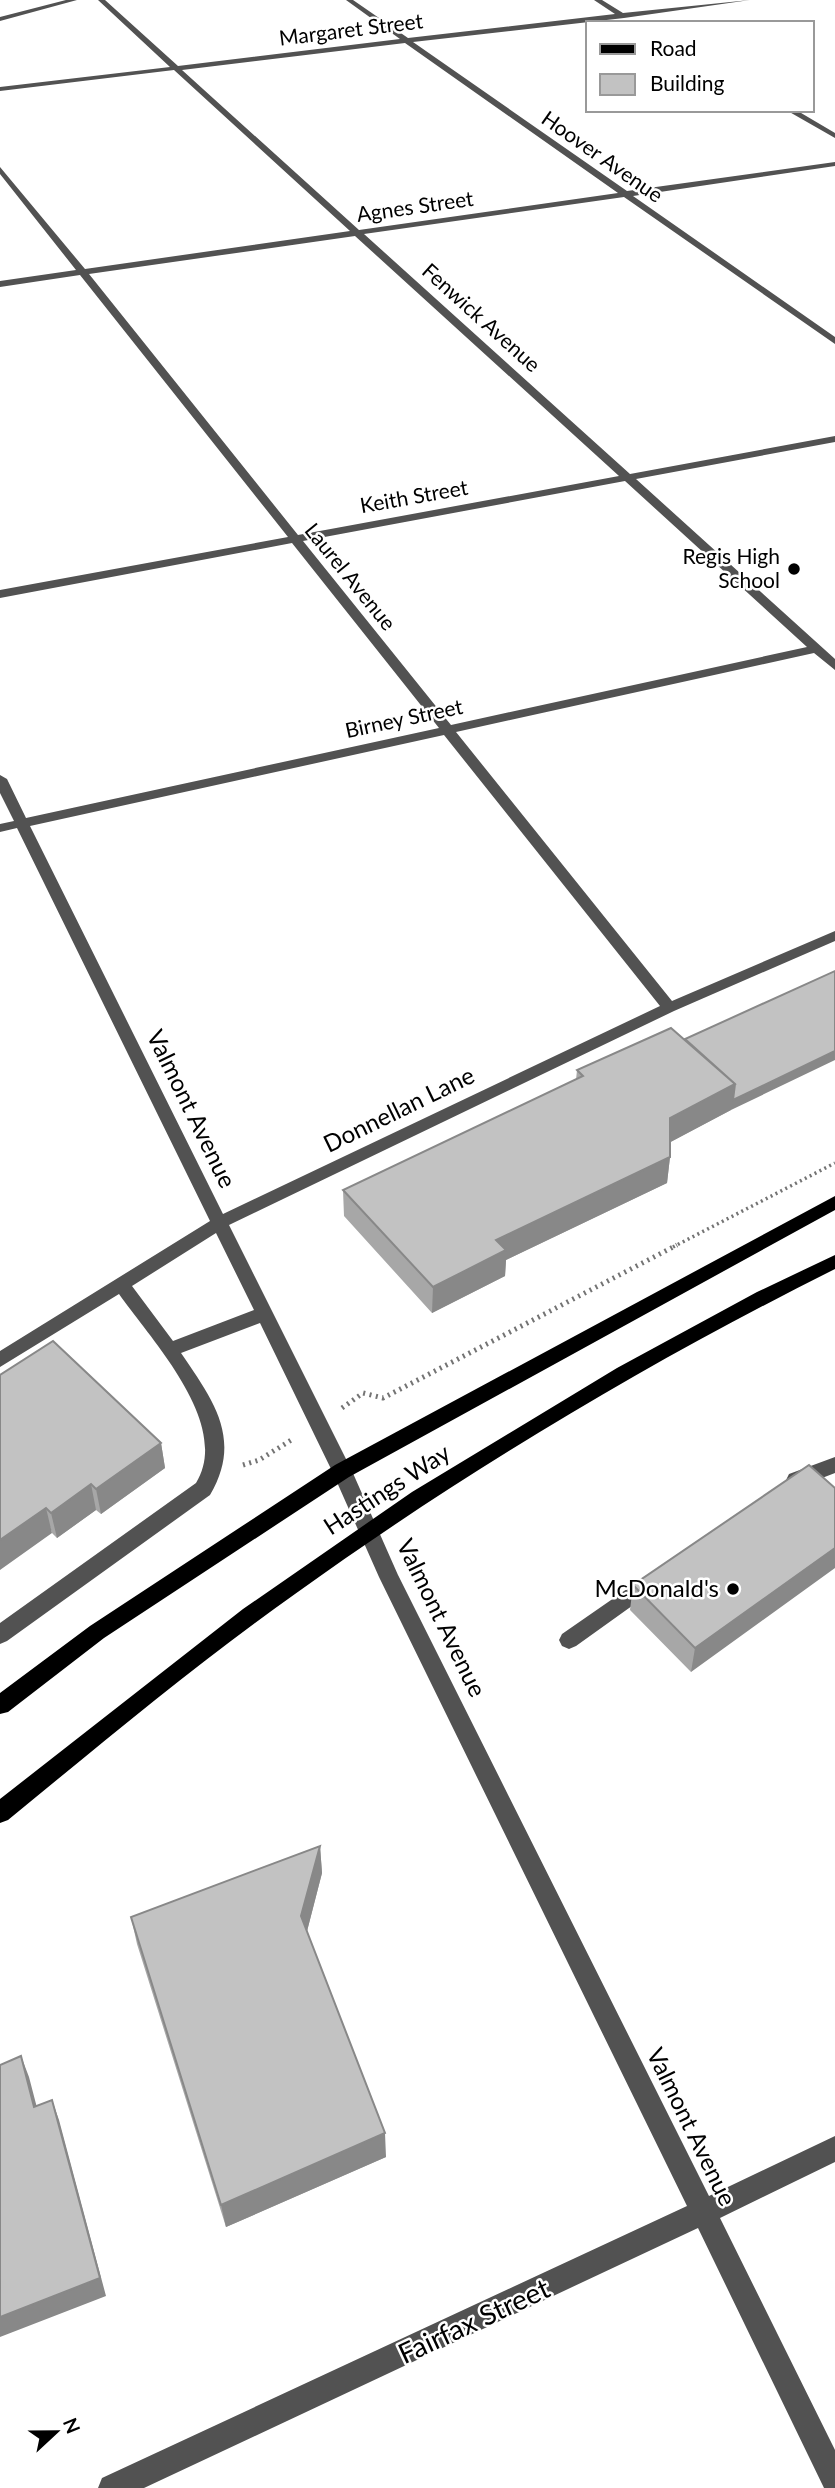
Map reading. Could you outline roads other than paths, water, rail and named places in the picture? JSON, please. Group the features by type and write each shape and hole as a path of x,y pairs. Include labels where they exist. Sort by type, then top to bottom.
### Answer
{"main road":[{"name":"Hastings Way","path":"0,1704 97,1632 342,1471 835,1202"},
{"name":"Hastings Way","path":"0,1812 170,1676 369,1531 586,1393 835,1261"}],"street":[{"path":"0,19 74,0"},
{"name":"Fenwick Avenue","path":"101,0 835,666"},
{"name":"Hoover Avenue","path":"349,0 835,341"},
{"path":"597,0 633,21"},
{"name":"Margaret Street","path":"0,89 747,0"},
{"path":"793,112 835,136"},
{"name":"Agnes Street","path":"0,284 835,164"},
{"name":"Laurel Avenue","path":"0,169 669,1008"},
{"name":"Keith Street","path":"0,594 835,439"},
{"name":"Birney Street","path":"0,828 817,649"},
{"name":"Valmont Avenue","path":"0,779 342,1471 389,1577 835,2480"},
{"name":"Donnellan Lane","path":"0,1360 219,1223 669,1008 835,936"},
{"path":"0,1635 202,1489 213,1474 216,1459 215,1438 210,1423 184,1373 121,1284"},
{"path":"168,1350 263,1314"},
{"path":"782,1487 835,1465"},
{"path":"569,1640 670,1568"},
{"name":"Fairfax Street","path":"111,2488 536,2292 835,2149"}],"place":[{"name":"Regis High School","path":"794,569"},
{"name":"McDonald's","path":"733,1589"}]}
